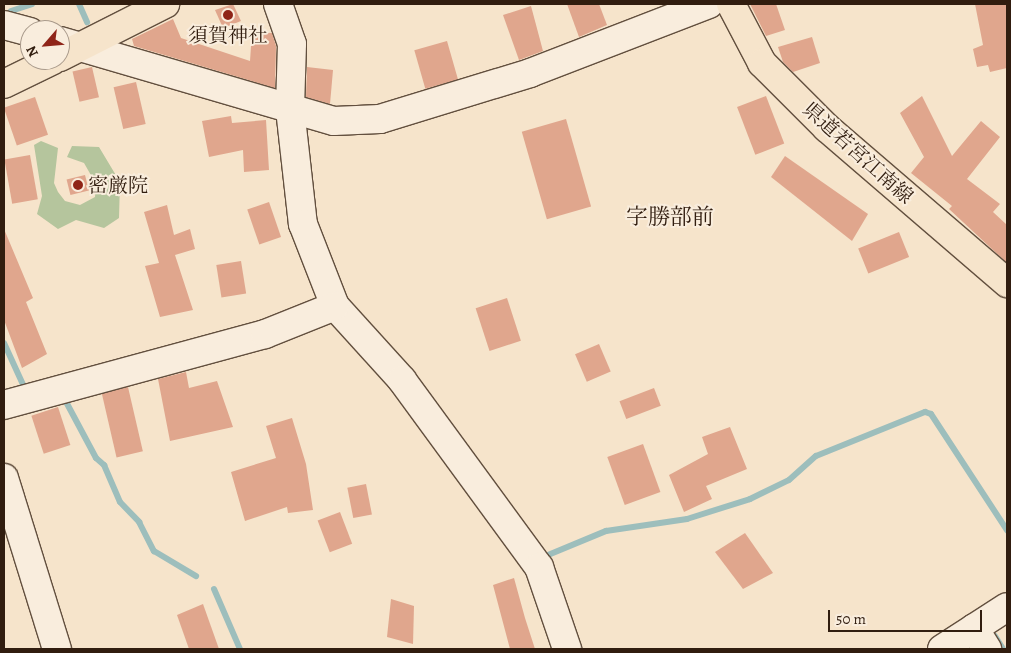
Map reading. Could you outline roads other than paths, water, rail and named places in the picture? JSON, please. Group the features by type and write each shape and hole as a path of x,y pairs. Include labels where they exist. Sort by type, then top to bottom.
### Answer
{"main road":[{"path":"70,47 165,4"},
{"name":"県道若宮江南線","path":"731,4 762,63 827,128 1007,283"},
{"path":"4,84 33,70"}],"street":[{"path":"278,4 292,44 290,110 303,224 335,306 402,380 539,567 567,649"},
{"path":"70,49 290,110 334,120 380,119 530,73 709,4"},
{"path":"4,25 20,29"},
{"path":"4,405 265,334 335,306"},
{"path":"4,478 57,649"},
{"path":"942,649 980,639 1007,607"}],"waterway":[{"path":"11,11 32,4"},
{"path":"79,4 87,22"},
{"path":"4,343 26,391"},
{"path":"64,398 96,458 104,465 120,502 139,522 154,551 196,576"},
{"path":"548,555 606,531 687,519 750,499 789,480 816,456 925,412 931,414 1007,530"},
{"path":"214,589 240,649"},
{"path":"995,636 1003,649"}],"place":[{"name":"須賀神社","path":"228,15"},
{"name":"密厳院","path":"78,185"}],"district":[{"name":"字勝部前","path":"670,218"}]}
